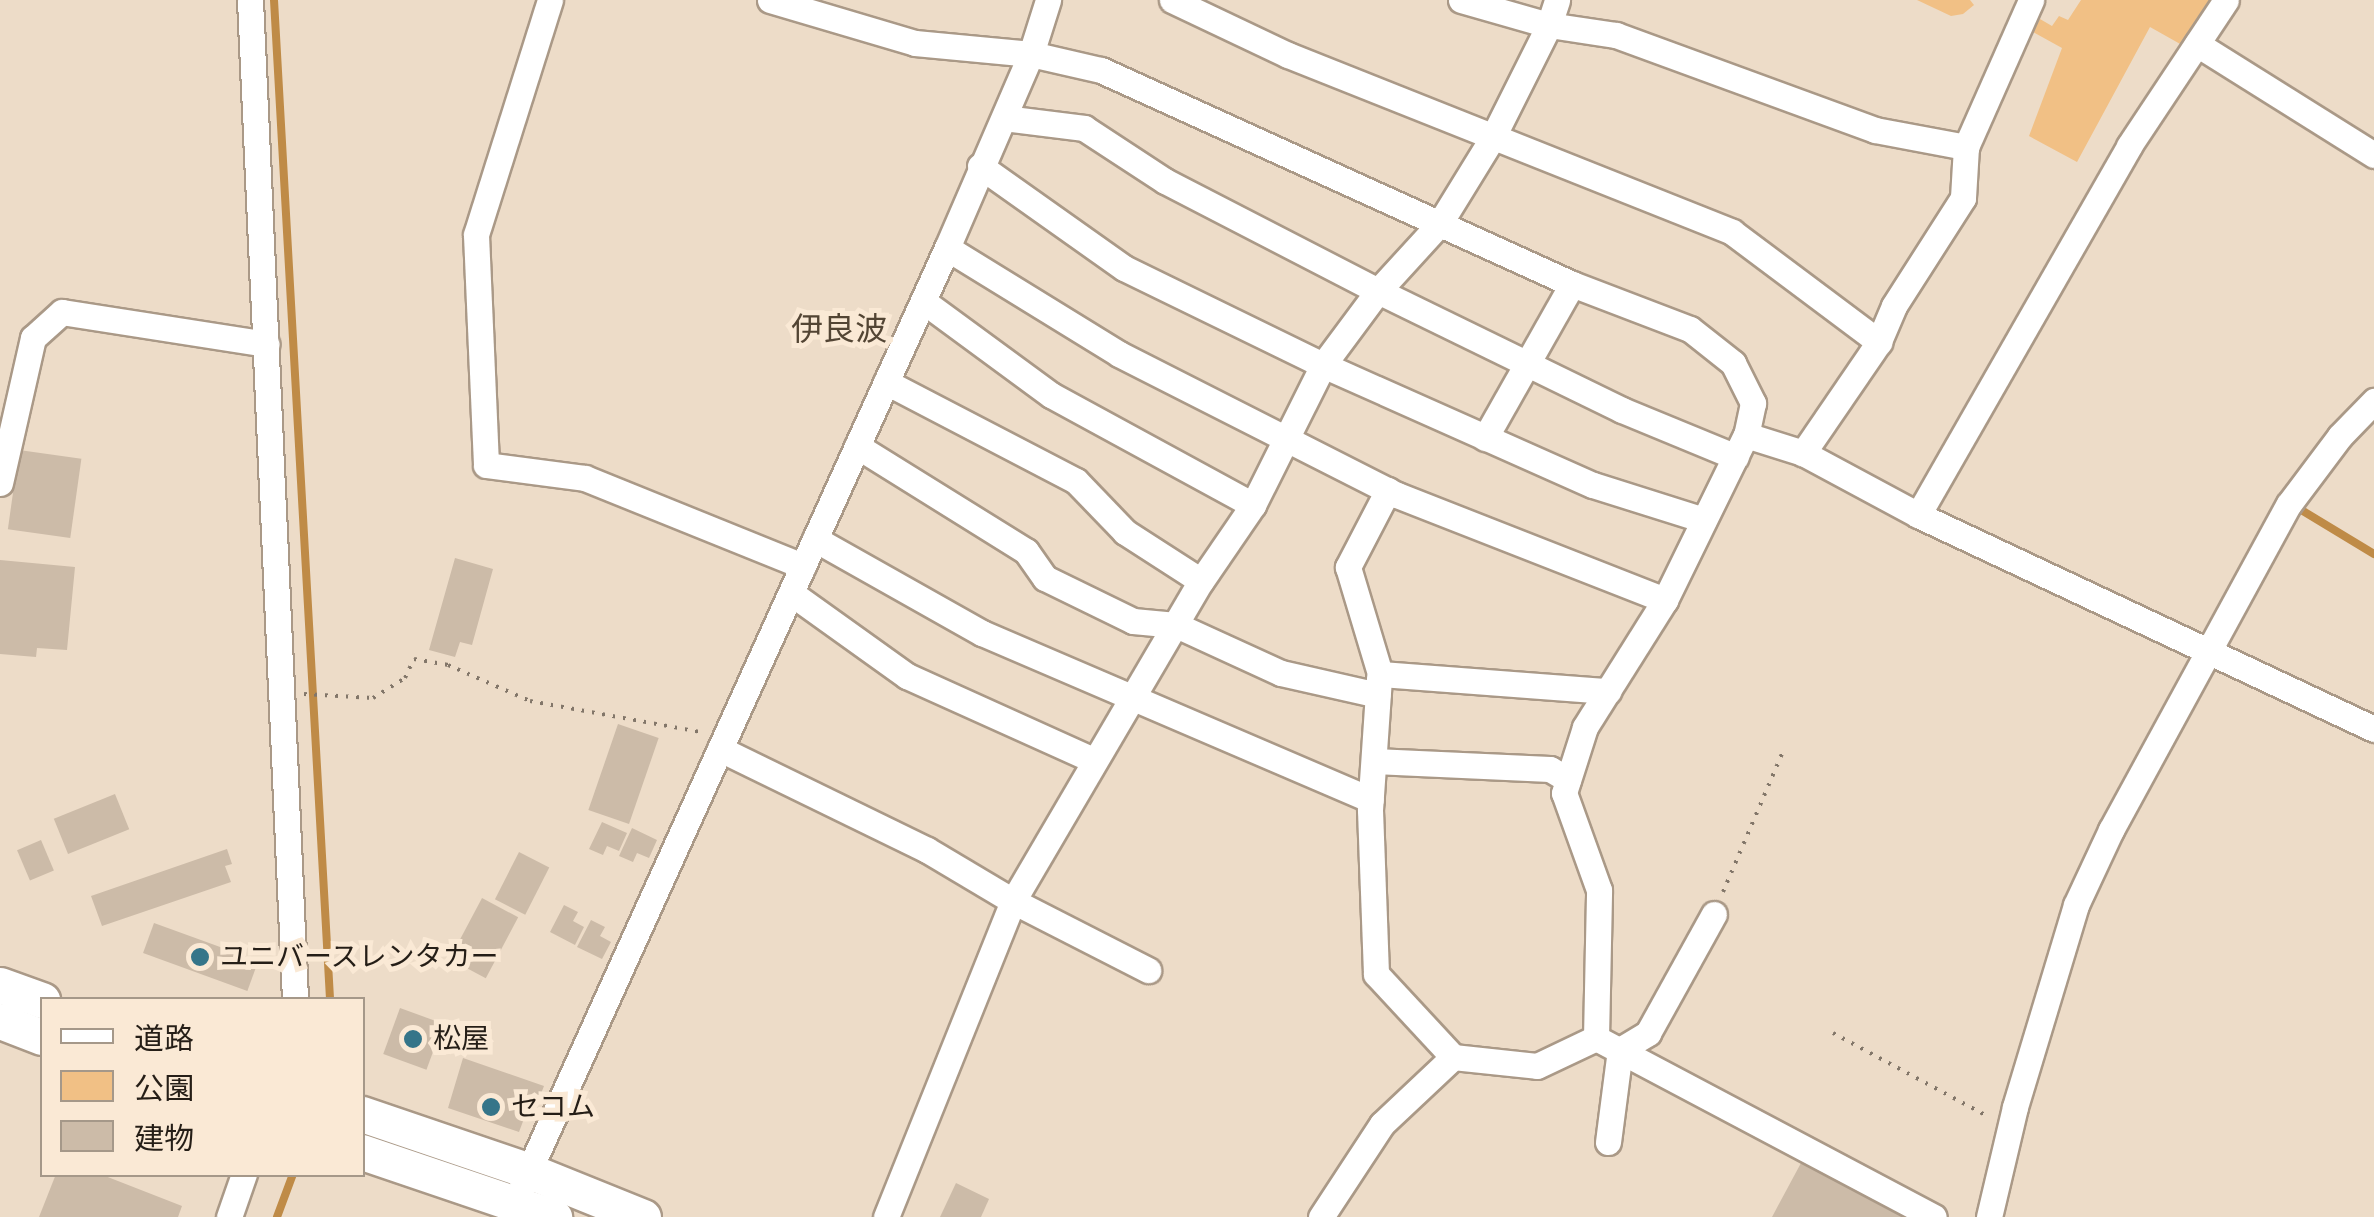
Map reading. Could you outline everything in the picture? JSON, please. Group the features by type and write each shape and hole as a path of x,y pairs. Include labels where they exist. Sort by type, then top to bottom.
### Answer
{"main road":[{"path":"0,985 40,999"},
{"path":"0,1021 40,1036"},
{"path":"365,1115 528,1171 643,1217"},
{"path":"365,1153 554,1217"}],"street":[{"path":"250,0 295,997"},
{"path":"550,0 476,236 486,464 585,478 803,566"},
{"path":"770,0 915,43 1031,54 1101,70 1572,284 1690,328 1733,363 1752,403 1741,446 1664,600 1585,728 1564,793 1599,890 1608,1044 1608,1142"},
{"path":"514,1204 948,248 1031,54 1048,0"},
{"path":"1172,0 1288,55 1732,232 1879,342"},
{"path":"1461,0 1553,12 1875,130 1966,146"},
{"path":"1804,453 1879,342 1894,306 1963,198 1966,146 2031,0"},
{"path":"1918,514 2129,146 2226,0"},
{"path":"886,1217 1012,901 1201,581 1253,505 1323,366 1378,291 1440,223 1493,138 1553,12"},
{"path":"2196,44 2374,155"},
{"path":"1004,118 1084,128 1165,181 1622,410 1741,446 1804,453 1918,514 2374,729"},
{"path":"980,166 1124,268 1323,366 1593,485 1704,520"},
{"path":"948,248 1120,354 1388,490 1664,600"},
{"path":"1485,438 1572,284"},
{"path":"923,301 1051,395 1253,505"},
{"path":"0,483 33,338 62,312 267,344"},
{"path":"886,382 1076,481 1125,532 1201,581"},
{"path":"1989,1217 2010,1129 2076,905 2206,652 2289,504 2374,401"},
{"path":"858,446 1026,551 1045,578 1133,621 1176,625 1282,673 1379,685 1608,691"},
{"path":"1388,490 1348,566 1379,685 1371,800 1376,974 1453,1057 1537,1066 1648,1033 1714,914"},
{"path":"815,539 982,633 1371,800"},
{"path":"791,592 906,676 1093,760"},
{"path":"723,743 927,850 1012,901 1148,970"},
{"path":"1374,760 1550,769 1568,780"},
{"path":"1608,1044 1934,1217"},
{"path":"1321,1217 1382,1124 1453,1057"},
{"path":"229,1217 243,1177"}],"path":[{"path":"318,695 373,698 405,678 414,659 448,665 530,701 723,743"},
{"path":"1714,914 1782,754"},
{"path":"1833,1033 2010,1129"}],"green space":[{"path":"1917,0 1970,0 1974,5 1963,14 1951,16"},
{"path":"2081,0 2211,0 2182,45 2150,27 2077,162 2029,136 2062,48 2033,32 2040,19 2052,26 2059,16 2068,20"}],"building":[{"path":"19,450 81,459 70,538 8,529"},
{"path":"455,558 493,569 472,645 460,642 455,657 429,650"},
{"path":"0,560 75,567 67,650 37,648 36,657 0,654"},
{"path":"618,724 659,738 629,824 588,810"},
{"path":"115,794 129,829 68,854 54,819"},
{"path":"602,822 627,833 619,851 607,846 603,855 589,849"},
{"path":"632,828 657,840 649,858 637,853 633,862 619,856"},
{"path":"41,840 54,870 30,881 17,850"},
{"path":"227,849 232,864 225,866 231,882 102,926 91,896"},
{"path":"519,852 549,867 525,915 495,899"},
{"path":"482,898 518,917 486,978 450,959"},
{"path":"564,905 578,912 573,921 584,927 575,945 550,932"},
{"path":"591,920 605,927 600,936 611,942 602,959 577,947"},
{"name":"ユニバースレンタカー","path":"154,923 258,961 247,991 143,953"},
{"name":"松屋","path":"400,1008 443,1024 426,1070 383,1054"},
{"path":"463,1058 544,1086 535,1109 528,1108 519,1132 448,1108"},
{"path":"1801,1163 1903,1217 1772,1217"},
{"path":"55,1177 108,1177 182,1206 178,1217 39,1217"},
{"path":"956,1183 989,1199 981,1217 940,1217"}],"waterway":[{"path":"274,0 330,997"},
{"path":"2303,511 2374,554"},
{"path":"277,1217 292,1177"}],"place":[{"name":"ユニバースレンタカー","path":"200,957"},
{"name":"松屋","path":"413,1039"},
{"name":"セコム","path":"491,1107"}],"district":[{"name":"伊良波","path":"839,330"}]}
